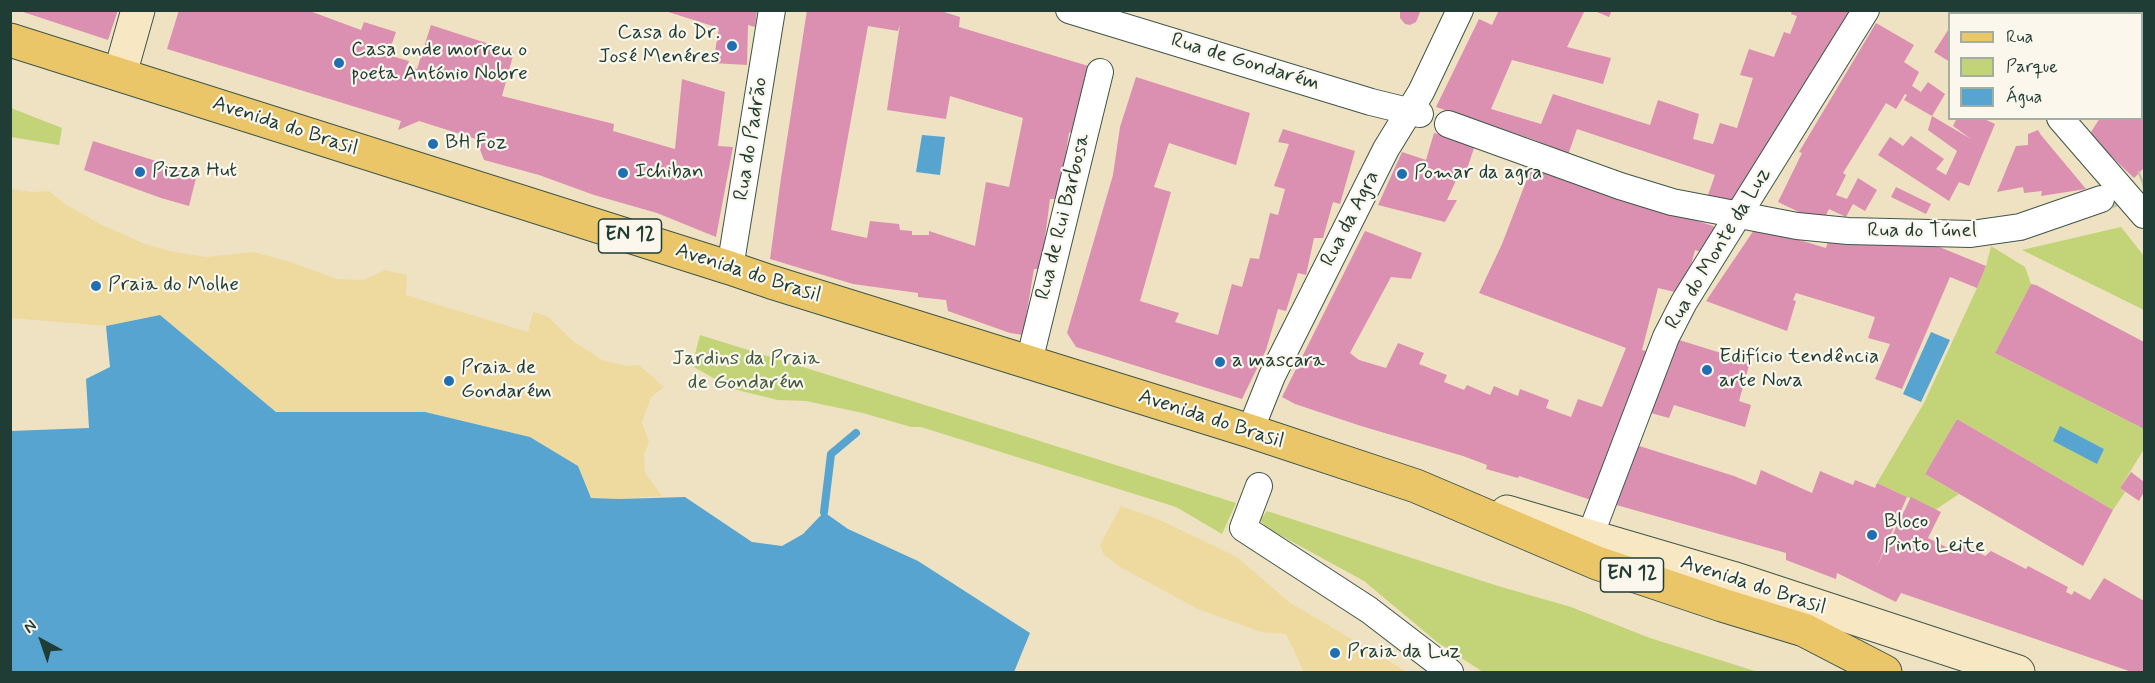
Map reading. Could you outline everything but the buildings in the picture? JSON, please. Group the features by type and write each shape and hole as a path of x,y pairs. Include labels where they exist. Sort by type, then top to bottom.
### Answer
{"main road":[{"path":"120,74 138,10"},
{"name":"Avenida do Brasil","path":"10,40 771,282 1250,431 1416,486 1747,584 2018,672"},
{"name":"Avenida do Brasil","path":"1416,486 1597,563 1804,630 1885,672"},
{"path":"1747,584 1804,630"}],"street":[{"name":"Rua do Padrão","path":"730,268 772,10"},
{"name":"Rua de Gondarém","path":"1069,10 1371,102 1414,112"},
{"name":"Rua da Agra","path":"1250,431 1278,366 1386,149 1414,112 1421,92 1460,10"},
{"name":"Rua do Monte da Luz","path":"1590,536 1666,338 1684,302 1866,10"},
{"name":"Rua de Rui Barbosa","path":"1029,362 1100,72"},
{"path":"2073,124 2145,215"},
{"path":"1451,125 1651,195 1699,208 1739,214"},
{"name":"Rua do Túnel","path":"1739,214 1797,226 1848,231 1971,234 2020,227 2101,199"},
{"path":"1259,486 1243,528 1370,610 1450,672"}],"green space":[{"path":"11,108 62,128 59,145 11,137"},
{"path":"2121,227 2144,256 2144,310 2022,250"},
{"path":"1991,246 2025,267 2031,284 1995,353 2144,429 2144,449 2120,488 2125,492 2113,510 1957,419 1925,474 1959,494 1935,510 1877,483 1924,403 1986,266","holes":["2060,427 2104,449 2097,463 2054,441"]},
{"name":"Jardins da Praia de Gondarém","path":"700,335 1236,503 1222,534 1176,507 921,427 911,427 863,413 806,401 778,400 733,389 692,366"},
{"path":"1267,511 1498,586 1571,607 1650,638 1758,672 1483,672 1437,642 1364,581 1267,528 1260,520"}],"sand":[{"name":"Praia de Gondarém","path":"10,189 33,192 49,191 65,204 102,225 145,244 170,251 205,257 254,252 337,279 364,280 385,270 407,275 406,295 528,332 533,312 547,316 573,341 602,360 627,366 639,365 664,387 651,397 642,422 649,442 644,454 645,473 662,496 591,498 578,466 530,437 425,412 276,412 160,315 106,326 11,318"},
{"path":"1121,506 1160,520 1237,557 1289,602 1407,672 1304,672 1286,634 1261,632 1198,609 1122,568 1104,555 1100,545"}],"water":[{"path":"922,135 945,137 940,175 916,172"},
{"path":"160,315 276,412 425,412 530,437 578,466 591,498 685,497 752,542 782,546 803,534 824,512 848,529 918,561 1030,633 1014,672 11,672 11,431 89,428 86,379 110,367 106,326"},
{"path":"1931,332 1950,340 1921,402 1903,394"},
{"path":"2060,426 2104,449 2097,464 2053,441"}],"waterway":[{"path":"824,512 831,454 856,433"}],"tunnel":[{"path":"2105,197 2144,183"}],"place":[{"name":"Casa do Dr. José Menéres","path":"732,46"},
{"name":"Casa onde morreu o poeta António Nobre","path":"339,63"},
{"name":"BH Foz","path":"433,144"},
{"name":"Pizza Hut","path":"140,172"},
{"name":"Ichiban","path":"623,173"},
{"name":"Pomar da agra","path":"1402,174"},
{"name":"Praia do Molhe","path":"96,286"},
{"name":"a mascara","path":"1220,362"},
{"name":"Edifício tendência arte Nova","path":"1707,370"},
{"name":"Praia de Gondarém","path":"449,381"},
{"name":"Bloco Pinto Leite","path":"1872,535"},
{"name":"Praia da Luz","path":"1335,653"}]}
